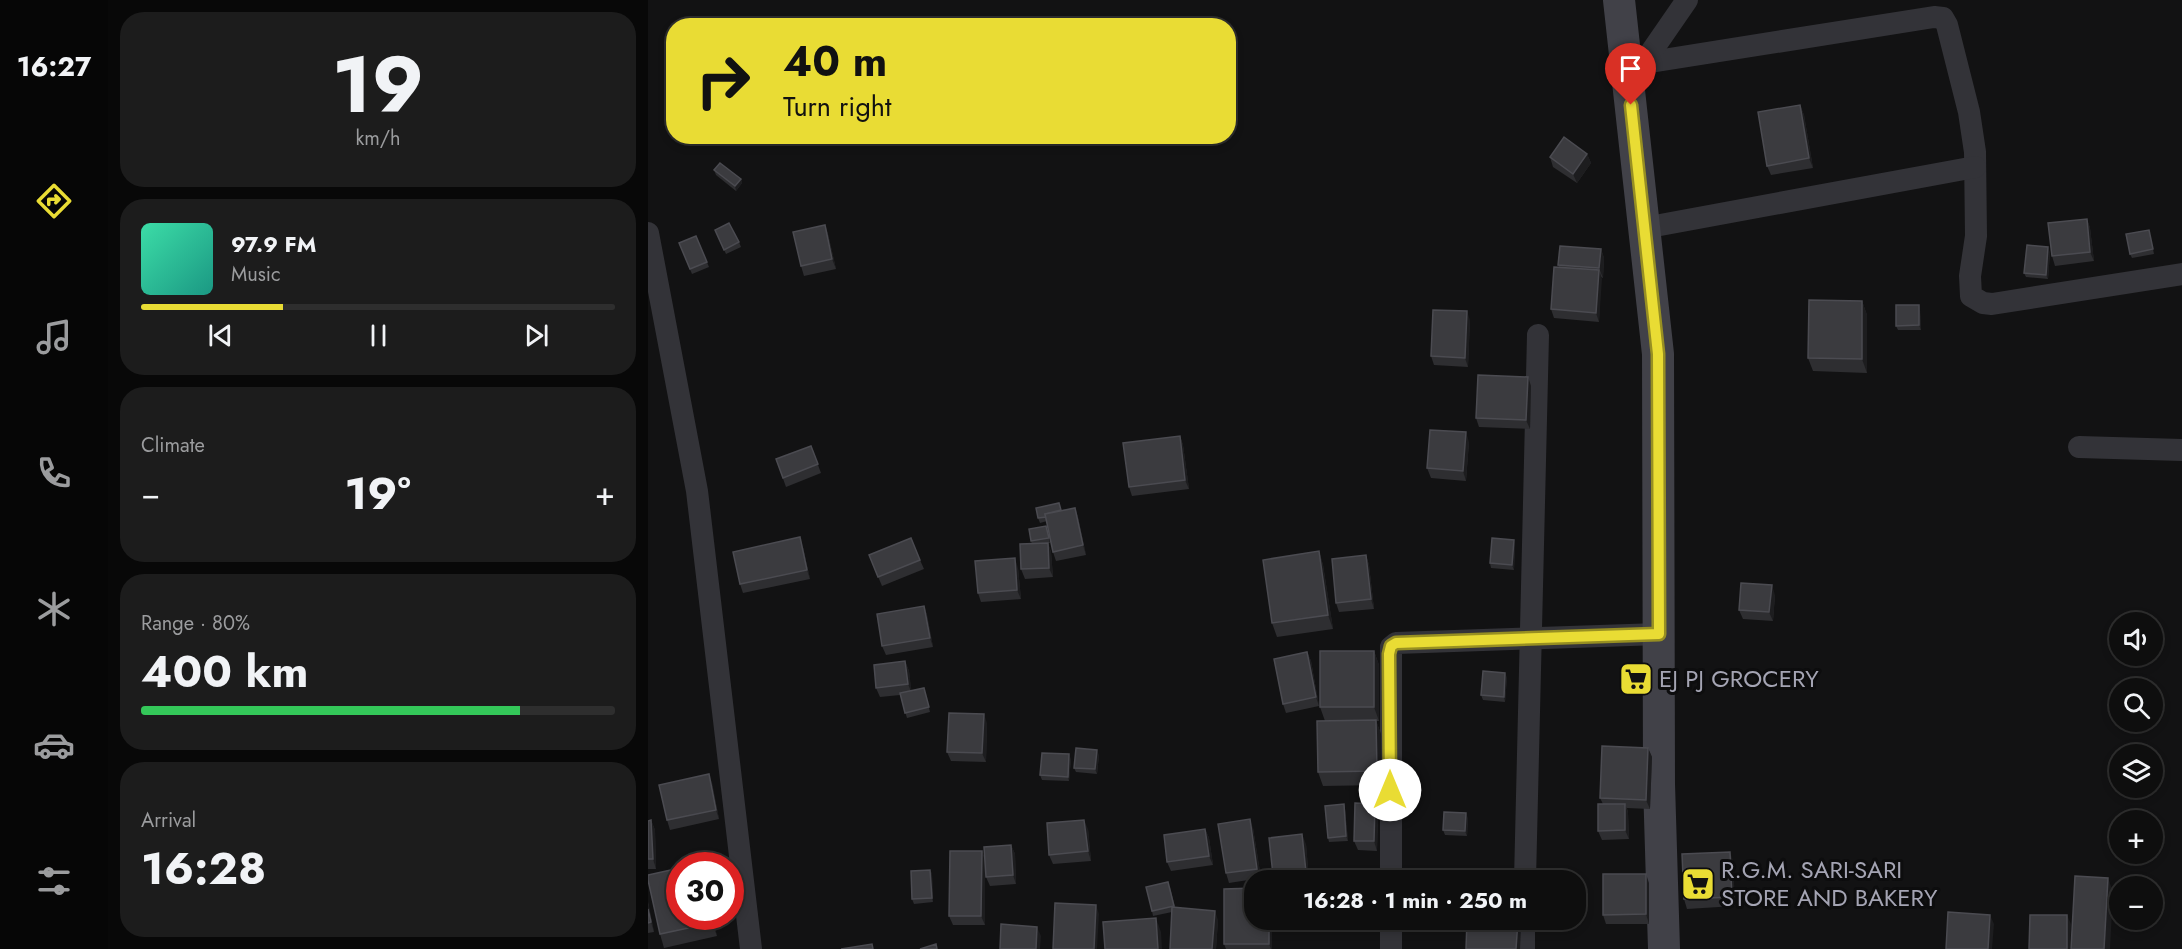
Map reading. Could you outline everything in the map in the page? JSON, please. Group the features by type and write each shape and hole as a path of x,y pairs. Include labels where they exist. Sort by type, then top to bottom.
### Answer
{"street":[{"path":"1619,0 1636,73 1644,228 1658,354 1659,784 1664,949"},
{"path":"1636,73 1687,0"},
{"path":"1636,73 1934,16 1943,18 1947,25 1969,112 1975,167 1976,236 1970,289 1976,300 1992,304 2182,274"},
{"path":"1644,228 1975,167"},
{"path":"648,232 697,491 751,949"},
{"path":"1525,870 1538,335"},
{"path":"2079,447 2182,450"},
{"path":"1391,870 1391,646 1396,643 1659,634"},
{"path":"1391,930 1391,949"},
{"path":"1524,930 1524,949"}],"building":[{"path":"1800,105 1809,158 1767,166 1758,112"},
{"path":"1564,137 1587,154 1573,174 1550,157"},
{"path":"720,163 741,179 735,186 714,170"},
{"path":"2087,219 2090,252 2052,256 2048,223"},
{"path":"729,223 739,242 724,250 715,230"},
{"path":"825,225 832,259 801,266 793,232"},
{"path":"2149,230 2153,249 2130,254 2126,234"},
{"path":"696,236 707,262 690,269 679,243"},
{"path":"2027,245 2048,247 2046,275 2024,273"},
{"path":"1560,246 1601,249 1599,268 1558,265"},
{"path":"1554,267 1599,270 1596,313 1551,309"},
{"path":"1809,300 1862,301 1862,359 1808,358"},
{"path":"1896,305 1919,305 1919,325 1896,326"},
{"path":"1433,310 1467,311 1465,358 1431,356"},
{"path":"1478,375 1528,377 1526,420 1476,418"},
{"path":"1430,430 1466,432 1463,471 1427,468"},
{"path":"1180,436 1185,480 1129,487 1123,443"},
{"path":"811,446 818,464 783,478 776,459"},
{"path":"1059,503 1061,510 1038,518 1036,508"},
{"path":"1075,508 1083,545 1053,552 1045,514"},
{"path":"1046,526 1049,538 1031,541 1029,529"},
{"path":"800,537 807,570 740,584 733,552"},
{"path":"911,538 920,560 878,577 869,555"},
{"path":"1492,538 1514,540 1512,565 1490,563"},
{"path":"1048,543 1049,568 1021,569 1020,544"},
{"path":"1319,551 1328,615 1272,623 1263,560"},
{"path":"1366,555 1371,599 1336,603 1332,559"},
{"path":"1015,558 1017,590 978,593 975,561"},
{"path":"1741,583 1772,585 1769,612 1739,610"},
{"path":"924,606 930,638 882,646 877,614"},
{"path":"1320,651 1374,651 1374,707 1320,707"},
{"path":"1307,652 1316,697 1283,704 1274,659"},
{"path":"905,661 908,684 876,688 874,665"},
{"path":"1483,671 1505,673 1504,697 1481,695"},
{"path":"924,688 929,707 905,713 900,693"},
{"path":"949,713 984,714 982,753 947,752"},
{"path":"1376,720 1377,771 1318,772 1317,721"},
{"path":"1602,746 1648,748 1646,800 1600,798"},
{"path":"1076,748 1097,750 1095,769 1074,768"},
{"path":"1042,753 1069,754 1068,777 1040,775"},
{"path":"709,774 716,810 667,820 659,785"},
{"path":"1355,803 1375,804 1374,841 1354,841"},
{"path":"1344,804 1346,836 1328,838 1325,806"},
{"path":"1598,804 1625,804 1625,830 1598,831"},
{"path":"1444,812 1466,813 1465,831 1443,830"},
{"path":"1250,819 1257,869 1226,873 1218,824"},
{"path":"651,820 653,859 648,859 648,821"},
{"path":"1084,820 1088,851 1049,855 1047,823"},
{"path":"1205,829 1209,856 1167,862 1164,835"},
{"path":"1302,834 1306,870 1272,870 1269,838"},
{"path":"1011,845 1013,875 986,877 984,847"},
{"path":"950,851 982,851 981,916 949,916"},
{"path":"1730,852 1732,897 1684,899 1682,854"},
{"path":"930,870 932,898 912,899 911,871"},
{"path":"666,871 666,930 679,930 660,934 648,875"},
{"path":"1603,874 1646,874 1646,914 1603,915"},
{"path":"2075,876 2108,878 2104,949 2071,949"},
{"path":"1168,882 1174,906 1152,911 1146,887"},
{"path":"1244,888 1244,930 1269,930 1269,944 1224,944 1224,889"},
{"path":"1055,903 1096,905 1094,949 1053,949"},
{"path":"1172,907 1215,911 1212,949 1170,949"},
{"path":"1948,912 1990,915 1988,949 1946,949"},
{"path":"2030,915 2067,915 2067,949 2029,949"},
{"path":"1156,918 1158,949 1105,949 1103,922"},
{"path":"1001,924 1037,927 1036,949 1000,949"},
{"path":"1467,930 1517,930 1516,949 1466,949"},
{"path":"872,944 873,949 841,949"},
{"path":"936,944 937,949 920,949"}],"place":[{"name":"EJ PJ GROCERY","path":"1636,679"},
{"name":"R.G.M. SARI-SARI STORE AND BAKERY","path":"1698,884"}],"route":[{"path":"1390,790 1389,654 1391,646 1396,643 1659,634 1658,354 1631,105"}]}
